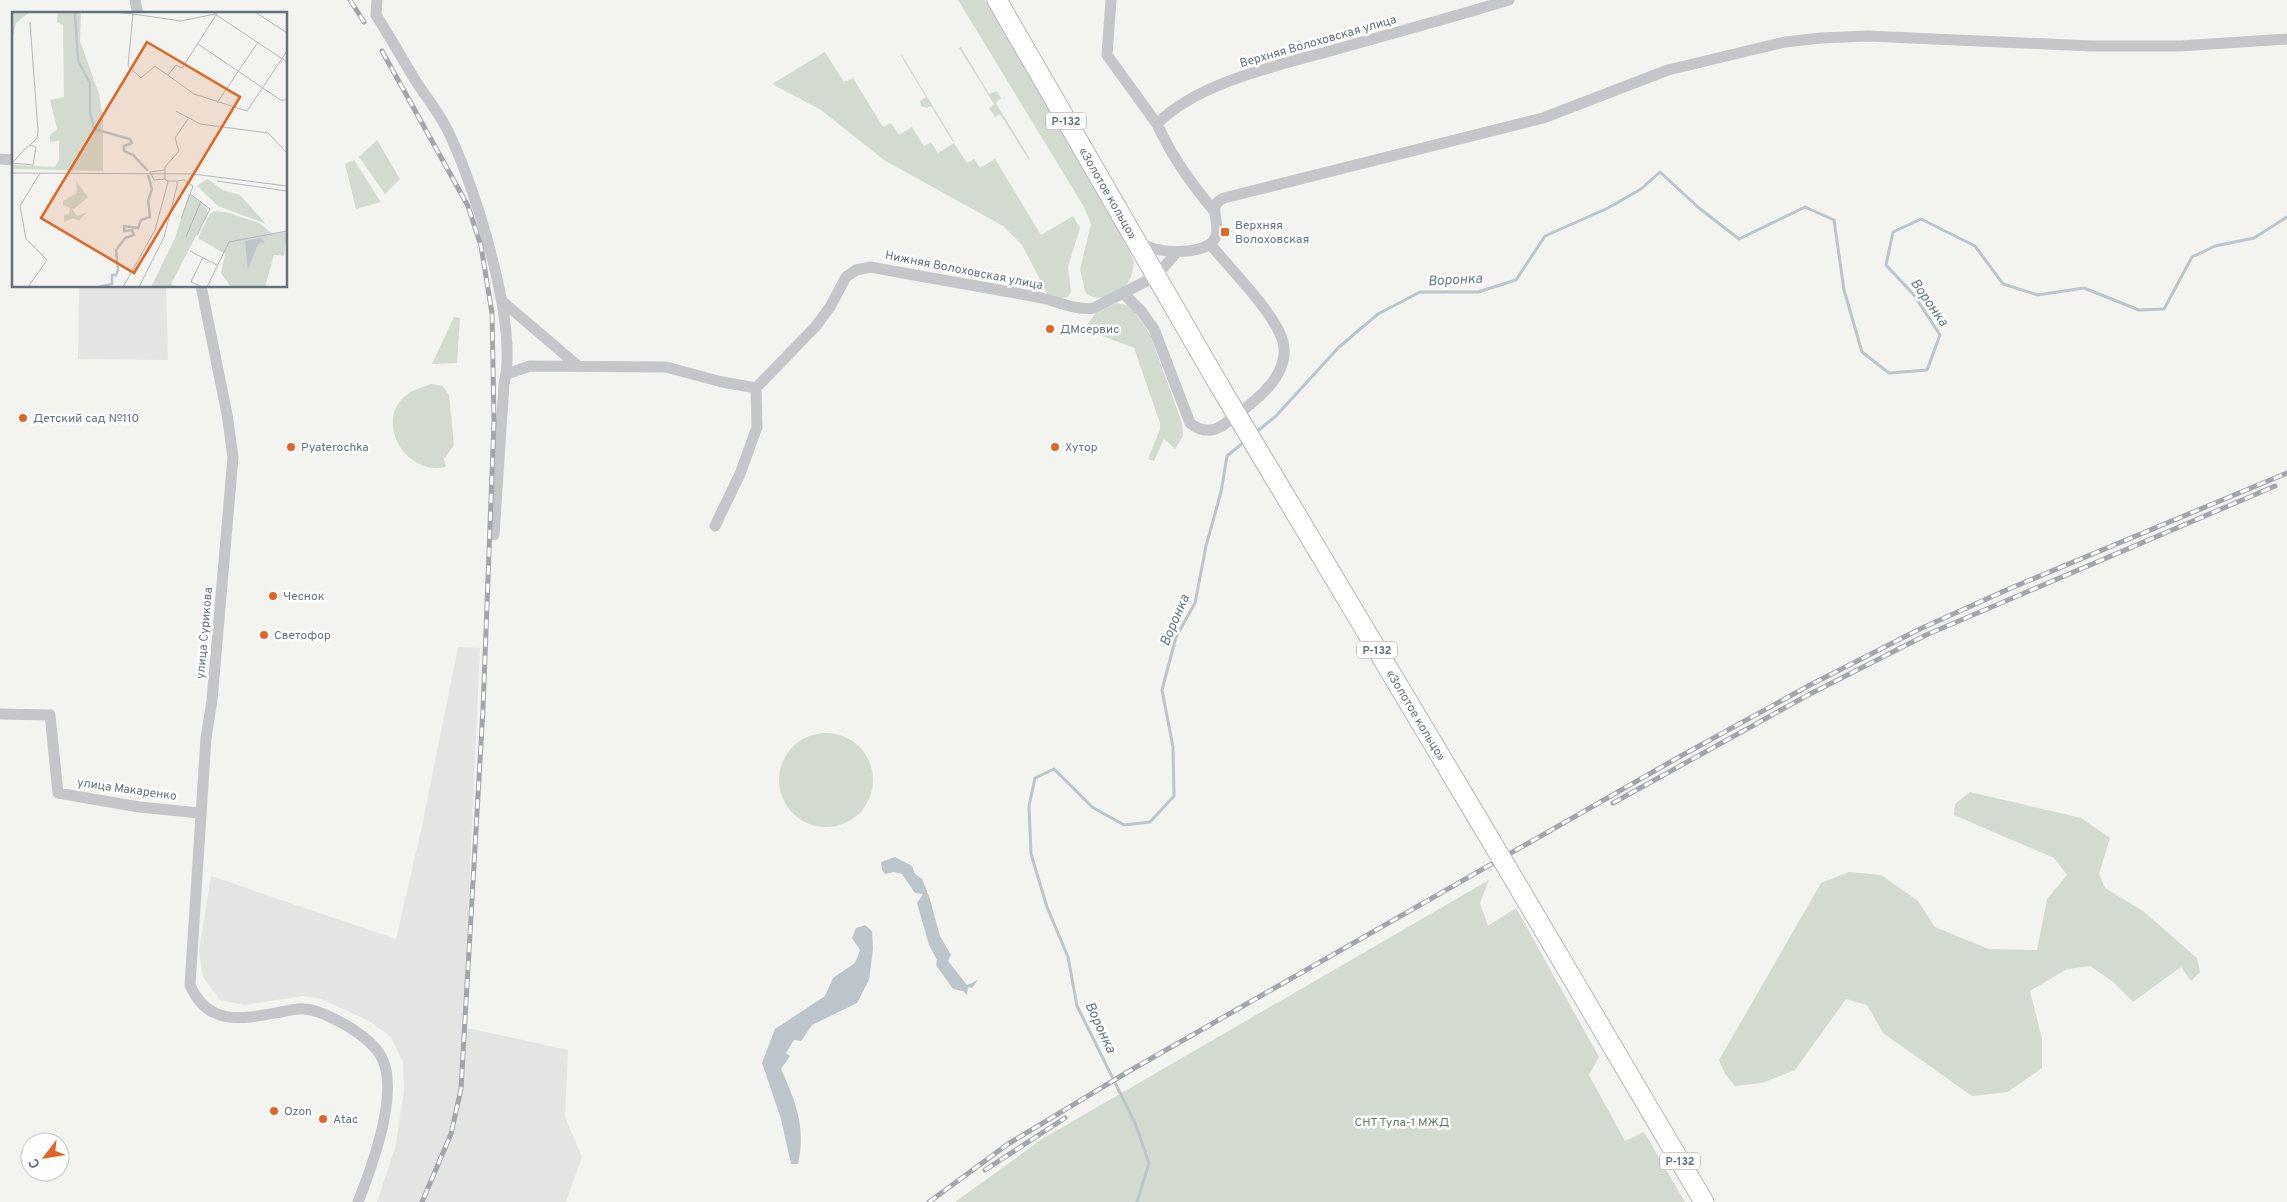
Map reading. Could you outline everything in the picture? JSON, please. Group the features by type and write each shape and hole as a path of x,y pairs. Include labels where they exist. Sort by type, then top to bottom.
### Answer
{"main road":[{"name":"«Золотое кольцо»","path":"997,0 1219,385 1704,1202"}],"street":[{"path":"377,0 376,14 452,139 484,228 502,301 506,327 507,374 504,384 494,535"},
{"path":"1111,0 1107,55 1158,124 1174,158 1187,178 1214,211"},
{"name":"Верхняя Волоховская улица","path":"1158,124 1170,111 1201,93 1262,70 1509,0"},
{"path":"1211,245 1217,232 1214,211 1217,202 1224,198 1543,118 1668,70 1785,42 1868,36 2091,46 2180,46 2287,39"},
{"path":"1136,241 1155,249 1177,252 1211,245"},
{"path":"1123,293 1142,311 1154,329 1190,423 1205,430 1217,429 1251,405 1270,385 1280,368 1284,346 1279,331 1269,315 1211,245"},
{"path":"1156,276 1177,252"},
{"name":"Нижняя Волоховская улица","path":"756,388 816,326 830,307 846,278 864,267 1043,298 1083,309 1094,308 1156,276"},
{"name":"улица Сурикова","path":"201,288 227,414 233,457 200,813 190,985 203,1007 224,1016 251,1017 302,1008 324,1013 355,1031 381,1057 386,1070 385,1111 369,1173 358,1202"},
{"path":"502,301 578,366"},
{"path":"507,374 530,366 666,367 722,382 756,388 756,427 740,474 715,526"},
{"name":"улица Макаренко","path":"0,714 50,715 58,793 139,807 200,813"}],"shaded area":[{"path":"79,288 166,288 168,360 78,359"},
{"path":"458,647 480,648 463,1027 568,1050 565,1117 582,1157 566,1202 377,1202 395,1148 404,1091 403,1063 391,1037 369,1021 321,999 303,996 245,1005 220,1000 203,977 199,951 211,876 396,939 422,826"},
{"path":"895,857 912,866 915,874 922,879 929,896 940,936 951,955 948,961 967,985 978,980 972,988 968,987 967,995 963,991 953,989 936,965 937,960 929,945 917,903 923,894 915,893 902,874 894,872 885,874 882,870 881,862"},
{"path":"865,925 872,931 873,949 869,980 857,1003 812,1025 801,1041 794,1040 786,1053 790,1056 781,1069 795,1104 800,1126 801,1138 798,1164 791,1164 781,1119 762,1063 775,1029 825,996 833,978 855,963 860,950 852,938 856,928"}],"green space":[{"path":"958,0 985,0 1123,237 1134,262 1129,282 1118,292 1100,298 1090,296 1085,292 1080,269 1091,224 1084,207"},
{"path":"961,47 989,94 997,91 1001,98 996,103 1029,160 1000,114 995,117 989,108 994,104 959,48"},
{"path":"825,52 844,82 853,78 883,127 891,123 899,135 912,127 924,146 931,142 938,153 954,143 967,163 974,159 980,168 995,159 1041,235 1073,216 1080,228 1068,267 1071,292 1068,297 1061,298 1048,295 1022,245 1003,226 884,160 821,110 772,84"},
{"path":"902,55 953,142 931,106 926,108 921,106 920,101 926,97"},
{"path":"377,140 400,179 385,194 359,157"},
{"path":"354,160 381,202 356,209 345,164"},
{"path":"1117,303 1130,306 1150,334 1182,423 1183,436 1175,449 1164,439 1154,461 1148,459 1160,429 1160,423 1134,348 1084,329 1095,314"},
{"path":"454,317 460,318 457,363 432,364"},
{"path":"431,384 443,386 449,395 454,445 444,459 446,467 431,468 417,463 406,455 398,443 393,430 393,417 398,404 409,393"},
{"path":"826,733 844,736 859,747 870,762 873,780 870,798 859,813 844,824 826,827 808,824 793,813 782,798 779,780 782,762 793,747 808,736"},
{"path":"1970,792 2081,818 2110,838 2099,874 2105,888 2143,911 2197,958 2200,972 2191,981 2181,967 2133,1002 2112,981 2090,966 2067,969 2030,991 2042,1039 2042,1068 2008,1092 1972,1096 1883,1033 1867,1005 1846,999 1795,1070 1762,1083 1735,1086 1725,1074 1719,1060 1821,883 1849,872 1881,875 1918,901 1935,927 1989,949 2037,950 2047,899 2067,875 2054,858 1954,815 1955,804"},
{"name":"СНТ Тула-1 МЖД","path":"1489,880 1480,903 1488,926 1516,908 1599,1057 1589,1075 1625,1141 1644,1132 1685,1202 955,1202 1042,1139"}],"waterway":[{"name":"Воронка","path":"1255,433 1276,416 1339,347 1378,314 1420,292 1478,292 1516,280 1545,236 1608,208 1641,189 1660,172 1699,208 1739,239 1805,207 1834,220 1844,290 1862,352 1889,373 1927,370 1940,335 1914,295 1886,265 1893,232 1921,219 1975,246 2003,284 2038,295 2084,288 2139,310 2164,309 2192,257 2215,246 2254,238 2287,217"},
{"name":"Воронка","path":"1137,1202 1149,1163 1135,1123 1077,1006 1068,957 1047,907 1031,854 1029,806 1035,778 1054,769 1092,807 1124,825 1150,822 1174,796 1173,747 1162,690 1176,637 1195,603 1206,546 1221,492 1227,456 1244,442"}],"railway":[{"path":"350,0 364,22"},
{"path":"382,51 468,206 481,246 492,313 494,421 483,709 461,1089 451,1134 422,1202"},
{"path":"929,1202 1008,1144 1131,1070 1679,757 1810,685 1922,628 2011,588 2287,473"},
{"path":"1613,803 1810,694 1926,635 2275,486"},
{"path":"985,1170 1065,1118"}],"place":[{"name":"Верхняя Волоховская","path":"1225,232"},
{"name":"ДМсервис","path":"1050,329"},
{"name":"Детский сад №110","path":"23,418"},
{"name":"Pyaterochka","path":"291,447"},
{"name":"Хутор","path":"1055,447"},
{"name":"Чеснок","path":"273,596"},
{"name":"Светофор","path":"264,635"},
{"name":"Ozon","path":"274,1111"},
{"name":"Atac","path":"323,1119"}]}
